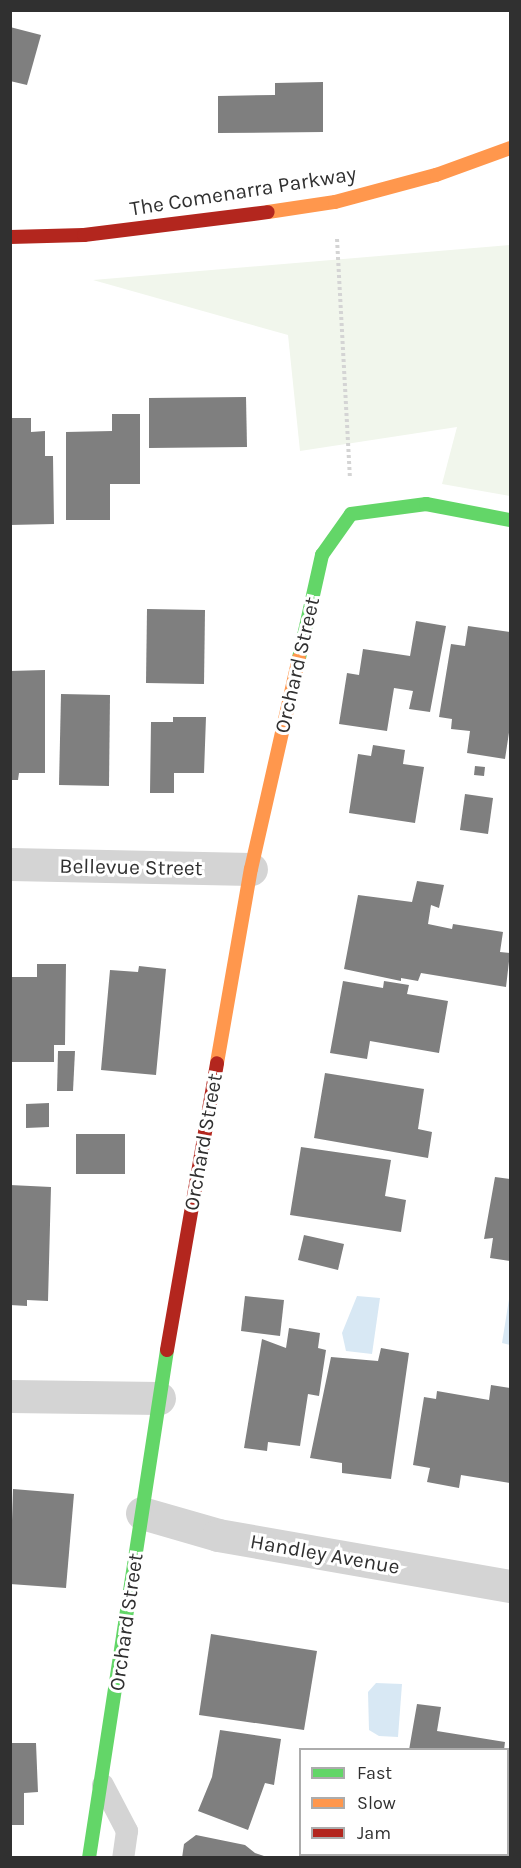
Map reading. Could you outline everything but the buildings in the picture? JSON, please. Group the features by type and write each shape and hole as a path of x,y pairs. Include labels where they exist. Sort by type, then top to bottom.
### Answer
{"street":[{"name":"The Comenarra Parkway","path":"10,237 84,235 182,225 335,202 436,175 510,148"},
{"path":"351,514 426,504 510,520"},
{"name":"Orchard Street","path":"89,1857 103,1785 159,1398 251,869 322,555 351,514"},
{"name":"Bellevue Street","path":"10,864 251,869"},
{"path":"10,1396 159,1398"},
{"name":"Handley Avenue","path":"142,1513 218,1535 510,1586"}],"lane":[{"path":"103,1785 127,1831 123,1857"}],"path":[{"path":"335,202 351,514"}],"shaded area":[{"path":"510,245 510,496 442,484 457,427 300,451 288,335 93,280"}],"water":[{"path":"510,1293 510,1345 502,1343"},
{"path":"357,1296 380,1298 372,1354 346,1351 342,1333"},
{"path":"376,1683 402,1684 398,1737 379,1736 369,1730 368,1692"}],"traffic: fast":[{"path":"299,658 322,555 351,514 426,504 510,520"},
{"path":"89,1858 167,1350"}],"traffic: slow":[{"path":"268,212 335,202 436,175 510,148"},
{"path":"217,1063 251,869 299,658"}],"traffic: jam":[{"path":"10,237 84,235 268,212"},
{"path":"167,1350 217,1063"}]}
